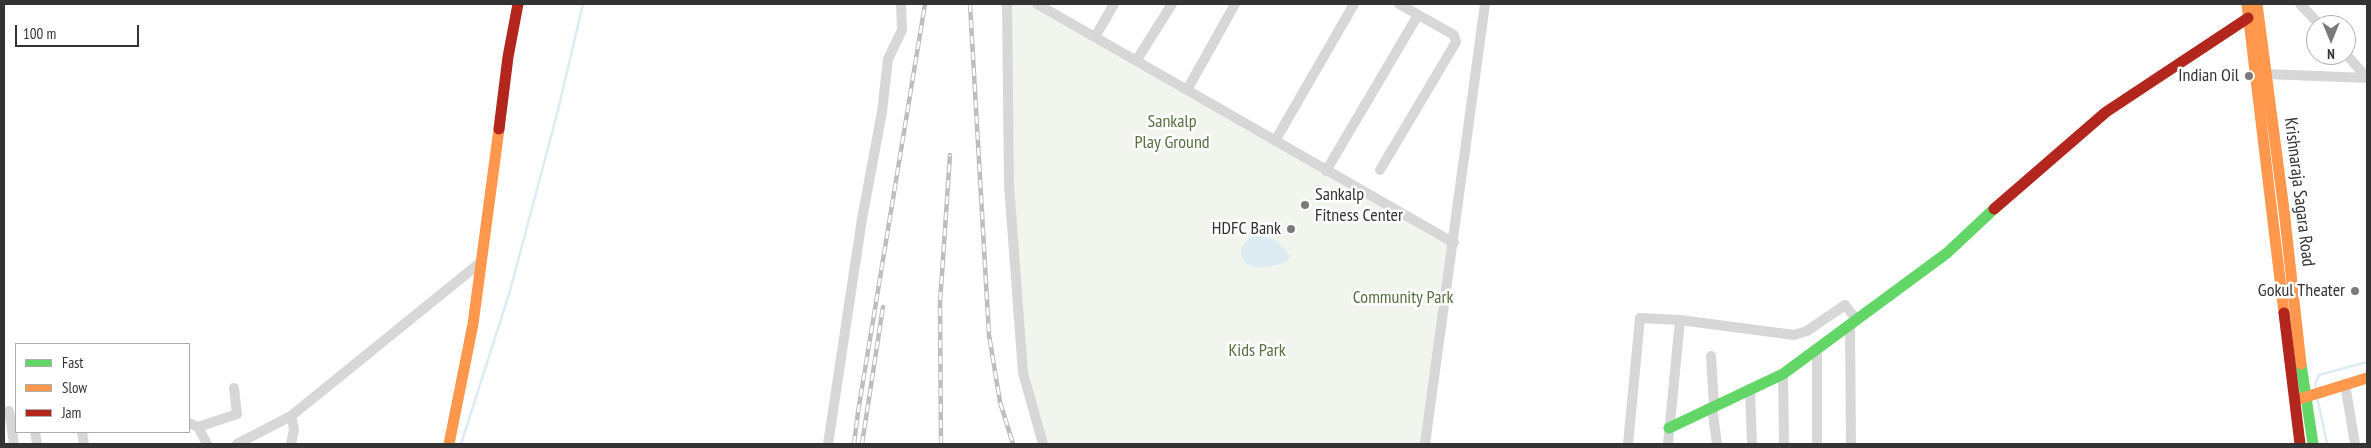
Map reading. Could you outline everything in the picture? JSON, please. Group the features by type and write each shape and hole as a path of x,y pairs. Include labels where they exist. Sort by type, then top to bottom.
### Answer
{"street":[{"path":"449,444 474,324 508,57 518,4"},
{"path":"828,444 862,219 882,112 888,60 902,30 901,4"},
{"path":"1007,4 1009,185 1023,373 1043,444"},
{"path":"1037,4 1454,243"},
{"path":"1095,37 1114,4"},
{"path":"1136,61 1172,4"},
{"path":"1187,90 1235,4"},
{"path":"1275,141 1354,4"},
{"path":"1380,170 1456,42 1454,35 1399,4"},
{"path":"1428,443 1484,4"},
{"name":"Krishnaraja Sagara Road","path":"2247,4 2287,327 2308,396 2300,444"},
{"name":"Krishnaraja Sagara Road","path":"2258,4 2313,444"},
{"path":"2300,4 2310,15"},
{"path":"1326,170 1418,15"},
{"path":"1669,428 1783,374 1817,350 1947,253 2017,187 2106,112 2248,18"},
{"path":"2356,65 2367,78"},
{"path":"2266,74 2367,78"},
{"path":"237,444 291,416 481,262"},
{"path":"1628,444 1640,318 1680,320 1794,335 1807,331 1845,306 1854,323 1851,444"},
{"path":"1668,444 1680,320"},
{"path":"1817,350 1818,444"},
{"path":"1711,356 1717,444"},
{"path":"1783,374 1784,444"},
{"path":"2308,396 2367,378"},
{"path":"2345,384 2355,444"},
{"path":"207,444 193,425 237,414 234,388"},
{"path":"1750,390 1752,444"},
{"path":"10,411 14,444"},
{"path":"291,416 294,429 291,444"}],"green space":[{"path":"1011,4 1029,4 1450,246 1422,444 1048,444 1027,372 1013,185"}],"shaded area":[{"path":"1254,233 1273,239 1283,247 1290,256 1287,262 1267,267 1255,267 1245,263 1241,255 1242,247"}],"waterway":[{"path":"461,444 510,291 558,110 583,4"},
{"path":"2316,390 2315,384 2319,375 2367,362"},
{"path":"2317,397 2327,444"}],"railway":[{"path":"854,444 925,4"},
{"path":"970,4 989,335 1000,402 1013,444"},
{"path":"941,444 940,303 950,155"},
{"path":"862,444 883,307"}],"traffic: fast":[{"path":"1669,428 1783,374 1947,253 1994,209"},
{"path":"2301,364 2313,444"}],"traffic: slow":[{"path":"2247,4 2284,313"},
{"path":"2257,4 2284,210 2301,364"},
{"path":"449,444 473,324 499,129"},
{"path":"2296,400 2367,378"}],"traffic: jam":[{"path":"499,129 508,57 518,4"},
{"path":"1994,209 2106,112 2248,18"},
{"path":"2284,313 2300,444"}],"place":[{"name":"Indian Oil","path":"2249,76"},
{"name":"Sankalp Fitness Center","path":"1305,205"},
{"name":"HDFC Bank","path":"1291,229"},
{"name":"Gokul Theater","path":"2355,291"}],"park label":[{"name":"Sankalp Play Ground","path":"1172,132"},
{"name":"Community Park","path":"1403,298"},
{"name":"Kids Park","path":"1257,351"}]}
